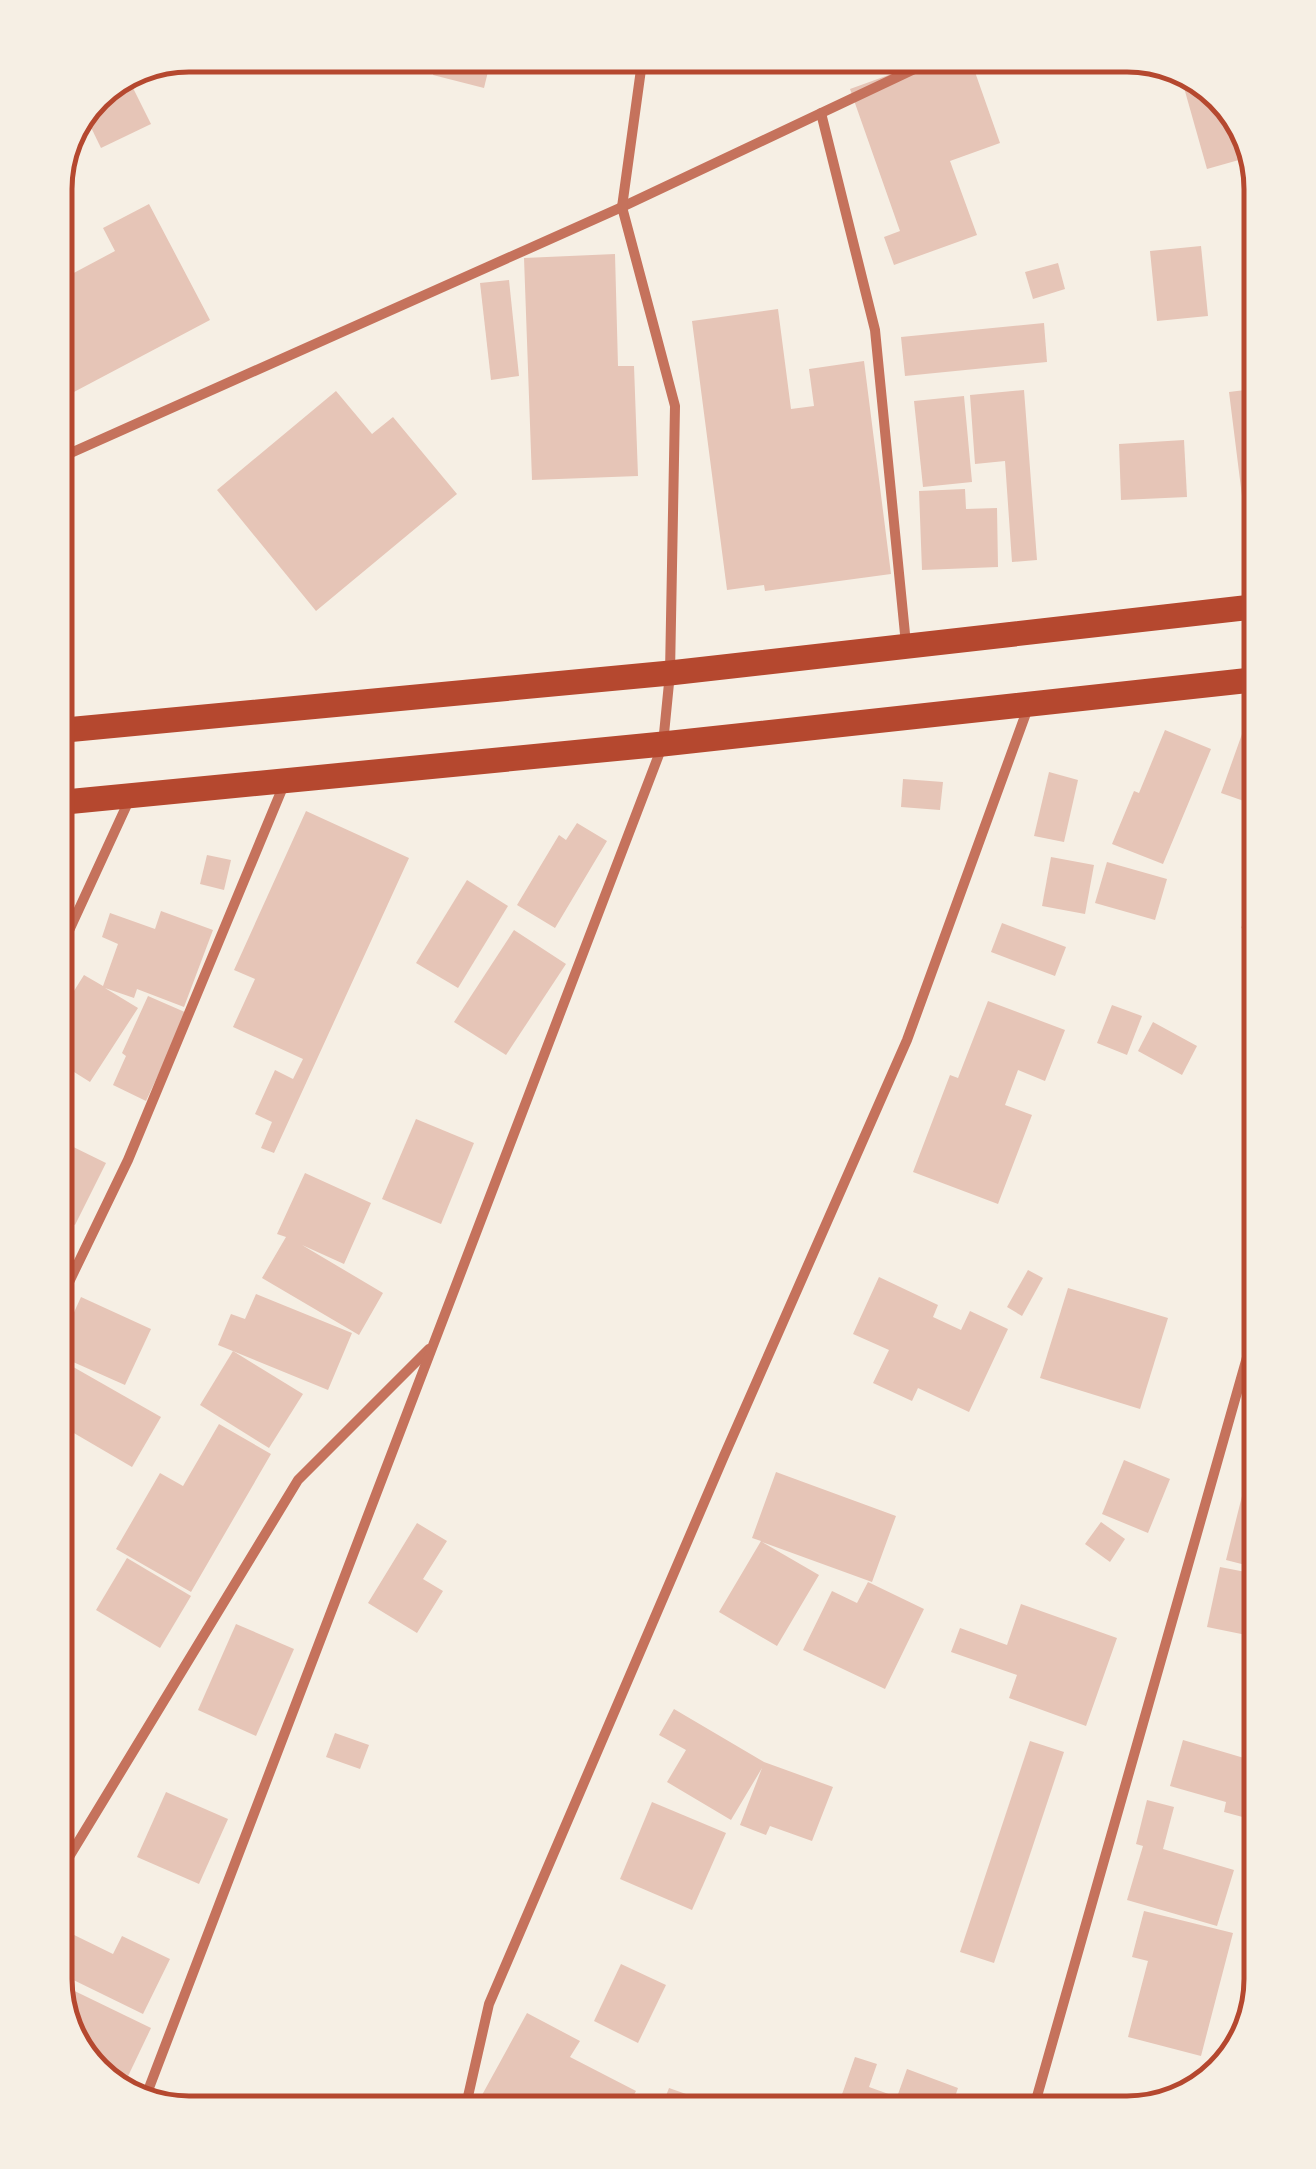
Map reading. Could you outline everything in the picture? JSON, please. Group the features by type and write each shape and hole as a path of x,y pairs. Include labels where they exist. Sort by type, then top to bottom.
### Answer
{"main road":[{"path":"73,728 670,674 1243,608"},
{"path":"73,800 663,744 1243,680"}],"street":[{"path":"149,2089 663,744 670,674 675,406 622,207 641,72"},
{"path":"73,452 622,207 906,73"},
{"path":"821,113 875,330 906,646"},
{"path":"468,2096 490,2004 907,1040 1029,704"},
{"path":"73,1274 128,1160 286,781"},
{"path":"73,922 131,795"},
{"path":"73,1850 298,1480 433,1344"},
{"path":"1037,2096 1243,1374"}],"building":[{"path":"434,72 488,72 484,88"},
{"path":"895,73 975,73 1000,143 950,161 977,235 894,265 884,237 900,231 850,89"},
{"path":"133,87 151,124 101,148 91,128 112,102"},
{"path":"1184,88 1214,112 1237,152 1239,160 1207,169"},
{"path":"149,204 210,320 73,392 73,273 115,251 103,228"},
{"path":"1201,246 1208,316 1157,321 1150,251"},
{"path":"615,254 618,366 634,366 638,476 532,480 524,258"},
{"path":"1058,263 1065,289 1033,299 1025,272"},
{"path":"509,280 519,376 491,380 480,283"},
{"path":"778,309 791,409 814,406 809,369 864,361 891,574 765,591 764,585 727,590 692,321"},
{"path":"1044,323 1047,362 905,376 901,337"},
{"path":"1024,390 1037,560 1012,562 1005,461 975,464 970,395"},
{"path":"1243,390 1243,504 1229,392"},
{"path":"336,391 372,434 393,417 457,494 316,611 217,490"},
{"path":"964,396 972,482 923,487 914,401"},
{"path":"1184,440 1187,497 1121,500 1119,444"},
{"path":"965,489 966,509 997,508 998,567 922,570 919,491"},
{"path":"1165,730 1211,749 1163,864 1112,844"},
{"path":"1242,734 1243,801 1221,793"},
{"path":"1049,772 1078,780 1064,842 1034,836"},
{"path":"903,779 943,782 940,810 901,807"},
{"path":"306,811 409,858 274,1153 261,1148 272,1122 255,1114 275,1070 293,1079 303,1059 233,1027 255,979 234,970"},
{"path":"577,823 607,841 555,928 517,905 559,835 566,840"},
{"path":"207,855 231,860 224,890 200,884"},
{"path":"1051,857 1094,865 1085,914 1042,906"},
{"path":"1107,862 1167,879 1155,920 1095,903"},
{"path":"467,880 508,906 458,988 416,963"},
{"path":"161,911 213,930 184,1007 137,989 134,998 105,988 138,1008 90,1082 73,1071 73,992 84,975 103,986 118,944 102,937 110,913 155,929"},
{"path":"1002,923 1066,947 1055,976 991,952"},
{"path":"514,930 566,964 506,1055 454,1022"},
{"path":"148,996 187,1013 146,1101 113,1085 126,1056 122,1053"},
{"path":"988,1001 1065,1030 1045,1081 1018,1070 1005,1105 1032,1115 998,1204 913,1172 950,1075 958,1078"},
{"path":"1112,1005 1142,1016 1127,1055 1097,1043"},
{"path":"1153,1022 1197,1046 1182,1075 1138,1051"},
{"path":"416,1119 474,1143 441,1224 382,1199"},
{"path":"73,1147 106,1163 73,1224"},
{"path":"305,1173 371,1203 344,1264 302,1245 383,1293 359,1335 262,1278 286,1237 277,1234"},
{"path":"1028,1270 1043,1278 1022,1316 1007,1307"},
{"path":"879,1277 938,1305 933,1317 961,1330 970,1311 1008,1329 969,1412 918,1388 912,1401 873,1383 889,1350 853,1334"},
{"path":"1068,1288 1168,1318 1140,1409 1040,1378"},
{"path":"256,1294 352,1333 328,1390 218,1345 231,1314 245,1319"},
{"path":"81,1297 151,1329 125,1385 73,1362 73,1315"},
{"path":"233,1351 303,1394 269,1448 200,1405"},
{"path":"73,1367 161,1417 132,1467 73,1433"},
{"path":"219,1424 271,1454 191,1592 116,1549 160,1473 183,1486"},
{"path":"1124,1460 1170,1479 1148,1533 1102,1514"},
{"path":"776,1472 896,1516 872,1582 762,1542 819,1575 777,1646 719,1612 761,1541 752,1538"},
{"path":"1243,1492 1243,1564 1226,1560"},
{"path":"1101,1522 1125,1539 1110,1562 1085,1544"},
{"path":"417,1523 447,1541 423,1579 443,1591 417,1633 368,1603"},
{"path":"127,1558 191,1596 160,1648 96,1610"},
{"path":"1220,1567 1243,1571 1243,1634 1207,1627"},
{"path":"868,1582 924,1609 885,1689 803,1650 832,1591 857,1603"},
{"path":"1021,1604 1117,1638 1086,1726 1009,1698 1017,1675 951,1652 960,1628 1007,1645"},
{"path":"236,1624 294,1649 256,1736 198,1710"},
{"path":"674,1709 764,1762 833,1787 812,1841 770,1826 766,1835 740,1825 762,1768 731,1820 667,1782 686,1750 659,1735"},
{"path":"335,1733 369,1745 360,1769 326,1757"},
{"path":"1183,1740 1243,1758 1243,1817 1224,1812 1226,1802 1170,1786"},
{"path":"1030,1741 1064,1752 994,1963 960,1952"},
{"path":"166,1792 228,1819 199,1884 137,1857"},
{"path":"1147,1800 1174,1807 1163,1849 1234,1870 1217,1926 1127,1900 1143,1846 1136,1844"},
{"path":"652,1802 726,1833 692,1910 620,1879"},
{"path":"1144,1911 1233,1933 1201,2056 1128,2037 1148,1961 1132,1957"},
{"path":"73,1934 113,1954 122,1936 170,1959 143,2014 73,1980"},
{"path":"621,1964 666,1985 638,2043 594,2021"},
{"path":"74,1991 151,2028 127,2078 92,2044 79,2017"},
{"path":"527,2013 580,2041 570,2057 636,2091 633,2096 482,2095"},
{"path":"855,2057 877,2064 869,2087 894,2096 841,2096"},
{"path":"907,2069 958,2088 955,2096 897,2096"},
{"path":"669,2088 692,2096 666,2096"}]}
